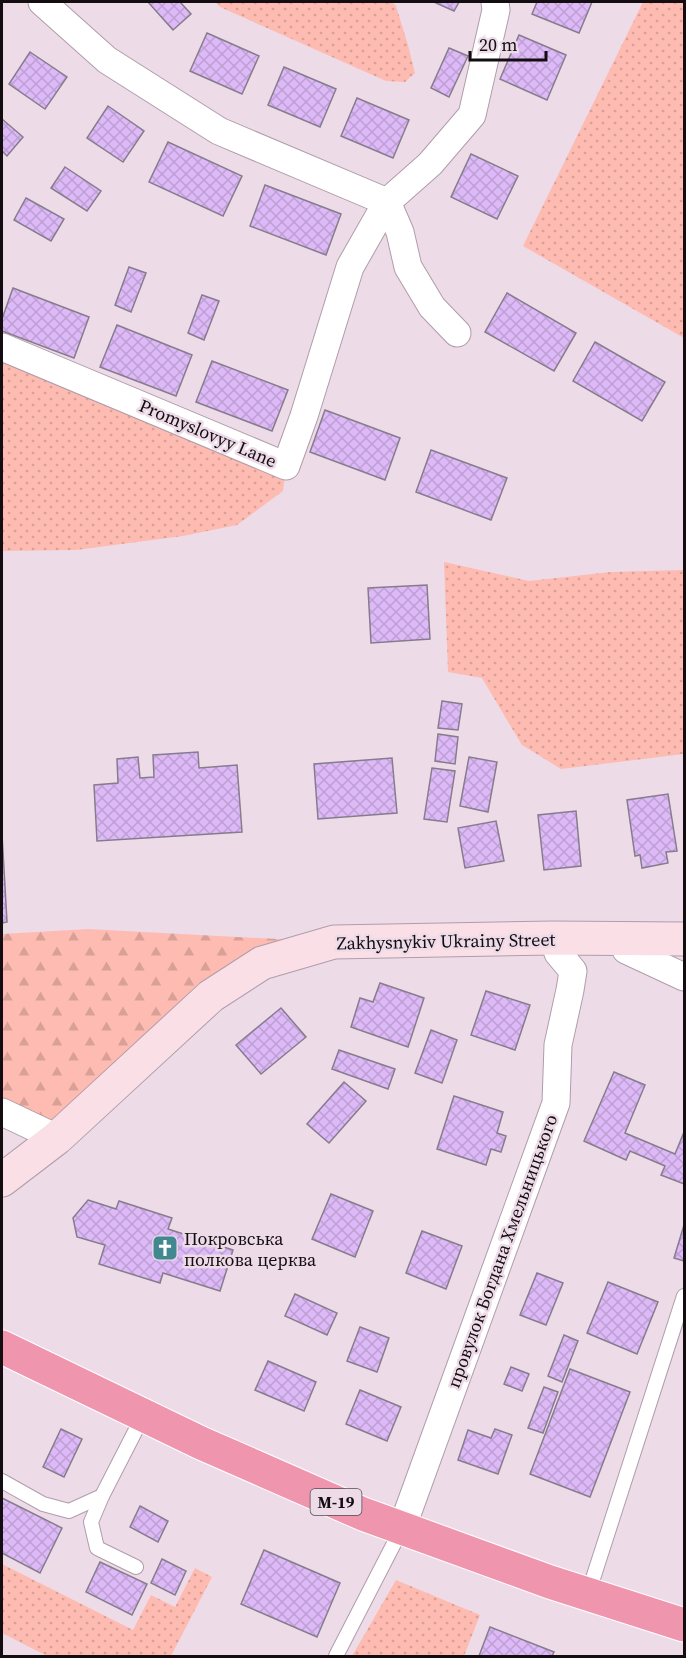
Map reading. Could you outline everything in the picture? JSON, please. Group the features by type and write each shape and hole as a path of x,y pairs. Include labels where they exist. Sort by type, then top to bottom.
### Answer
{"highway":[{"name":"М-19","path":"2,1347 201,1443 363,1514 550,1582 684,1625"}],"street":[{"path":"42,2 107,60 219,131 387,202 400,232 408,267 432,307 457,333"},
{"name":"Promyslovyy Lane","path":"2,347 286,466 350,267 387,202 430,164 472,115 496,10 495,2"},
{"name":"Zakhysnykiv Ukrainy Street","path":"2,1180 57,1138 211,996 262,963 334,942 553,938 684,939"},
{"name":"провулок Богдана Хмельницького","path":"402,1528 556,1103 558,1045 573,971 558,953 553,938"},
{"path":"622,938 626,950 684,977"},
{"path":"2,1112 57,1138"}],"lane":[{"path":"588,1594 684,1296"},
{"path":"136,1567 97,1548 91,1522 143,1416"},
{"path":"2,1481 44,1504 69,1511 102,1496"},
{"path":"336,1656 402,1528"}],"green space":[{"path":"215,2 392,2 396,6 415,73 405,82 386,81 220,7"},
{"path":"643,2 684,2 684,338 523,246"},
{"path":"2,347 286,466 283,491 237,525 183,536 76,550 2,551"},
{"path":"444,562 529,581 611,572 684,570 684,754 561,769 522,745 482,678 448,672"},
{"path":"88,929 334,942 262,963 57,1138 2,1112 2,934"},
{"path":"2,1564 133,1630 151,1595 175,1607 195,1568 212,1577 171,1656 47,1656 2,1633"},
{"path":"396,1580 480,1615 464,1656 352,1656"}],"building":[{"path":"148,2 180,2 191,14 173,30"},
{"path":"434,2 459,2 454,11"},
{"path":"537,2 592,2 579,33 532,14"},
{"path":"207,33 259,56 242,94 190,71"},
{"path":"519,35 566,55 547,100 500,79"},
{"path":"449,48 468,56 449,97 431,88"},
{"path":"30,52 67,77 45,109 9,84"},
{"path":"284,67 336,89 320,127 268,105"},
{"path":"357,98 409,120 393,158 341,136"},
{"path":"108,106 144,131 123,162 87,138"},
{"path":"2,119 23,137 7,156 2,151"},
{"path":"168,142 242,176 223,216 149,182"},
{"path":"471,154 518,176 497,219 451,197"},
{"path":"65,167 101,191 87,211 51,188"},
{"path":"265,185 341,214 326,255 250,226"},
{"path":"26,198 64,219 51,241 14,220"},
{"path":"129,267 146,273 131,312 115,305"},
{"path":"13,288 89,317 74,358 2,331 2,319"},
{"path":"507,293 576,333 554,371 485,332"},
{"path":"202,295 219,301 204,340 188,333"},
{"path":"117,325 192,355 176,396 100,367"},
{"path":"595,342 665,382 642,421 573,381"},
{"path":"212,361 288,390 272,431 196,402"},
{"path":"325,410 400,438 385,480 310,452"},
{"path":"431,450 507,478 491,520 416,492"},
{"path":"427,585 430,639 371,643 368,588"},
{"path":"442,701 462,704 458,730 438,728"},
{"path":"438,734 458,737 455,764 435,761"},
{"path":"198,752 199,768 237,765 242,832 97,841 94,785 118,783 117,759 138,757 140,778 154,777 153,755"},
{"path":"469,757 497,762 488,812 460,806"},
{"path":"392,758 397,813 318,819 314,764"},
{"path":"432,768 455,771 447,822 424,819"},
{"path":"668,794 677,851 666,852 668,863 642,868 640,855 635,856 627,800"},
{"path":"576,811 581,866 544,870 538,815"},
{"path":"496,821 504,861 465,868 458,828"},
{"path":"2,834 7,922 2,923"},
{"path":"380,983 424,998 408,1047 351,1027 360,998 373,1002"},
{"path":"486,991 530,1005 515,1050 471,1035"},
{"path":"281,1008 306,1037 261,1074 236,1045"},
{"path":"431,1030 457,1040 442,1083 415,1073"},
{"path":"339,1050 395,1069 388,1089 332,1069"},
{"path":"614,1072 645,1085 625,1133 675,1154 684,1132 684,1184 661,1175 665,1166 630,1151 626,1160 584,1141"},
{"path":"344,1082 366,1101 329,1143 307,1124"},
{"path":"454,1096 503,1112 497,1133 506,1136 501,1152 491,1149 486,1165 437,1149"},
{"path":"331,1194 373,1211 355,1257 312,1239"},
{"name":"Покровська полкова церква","path":"88,1200 116,1209 119,1201 172,1218 168,1229 233,1250 220,1291 163,1273 160,1283 99,1264 105,1245 77,1237 73,1218"},
{"path":"684,1225 684,1261 674,1258"},
{"path":"422,1231 462,1246 446,1289 406,1273"},
{"path":"537,1273 563,1283 546,1325 520,1315"},
{"path":"608,1282 658,1302 637,1354 587,1333"},
{"path":"295,1294 337,1313 327,1335 285,1316"},
{"path":"360,1327 389,1338 377,1372 347,1361"},
{"path":"564,1335 578,1341 562,1382 548,1376"},
{"path":"268,1361 316,1382 304,1411 255,1390"},
{"path":"511,1367 529,1374 522,1391 504,1384"},
{"path":"570,1369 630,1392 590,1497 530,1474"},
{"path":"544,1387 558,1392 543,1433 528,1428"},
{"path":"360,1390 401,1407 387,1441 346,1424"},
{"path":"61,1429 82,1439 64,1477 43,1467"},
{"path":"495,1429 512,1435 498,1474 458,1460 468,1430 491,1438"},
{"path":"2,1498 62,1528 40,1573 2,1553"},
{"path":"140,1506 168,1521 158,1542 130,1527"},
{"path":"264,1550 340,1583 317,1637 241,1604"},
{"path":"162,1559 186,1571 175,1595 151,1583"},
{"path":"100,1562 147,1584 132,1615 86,1592"},
{"path":"490,1627 554,1652 552,1656 479,1656"}],"place":[{"name":"Покровська полкова церква","path":"165,1248"}]}
